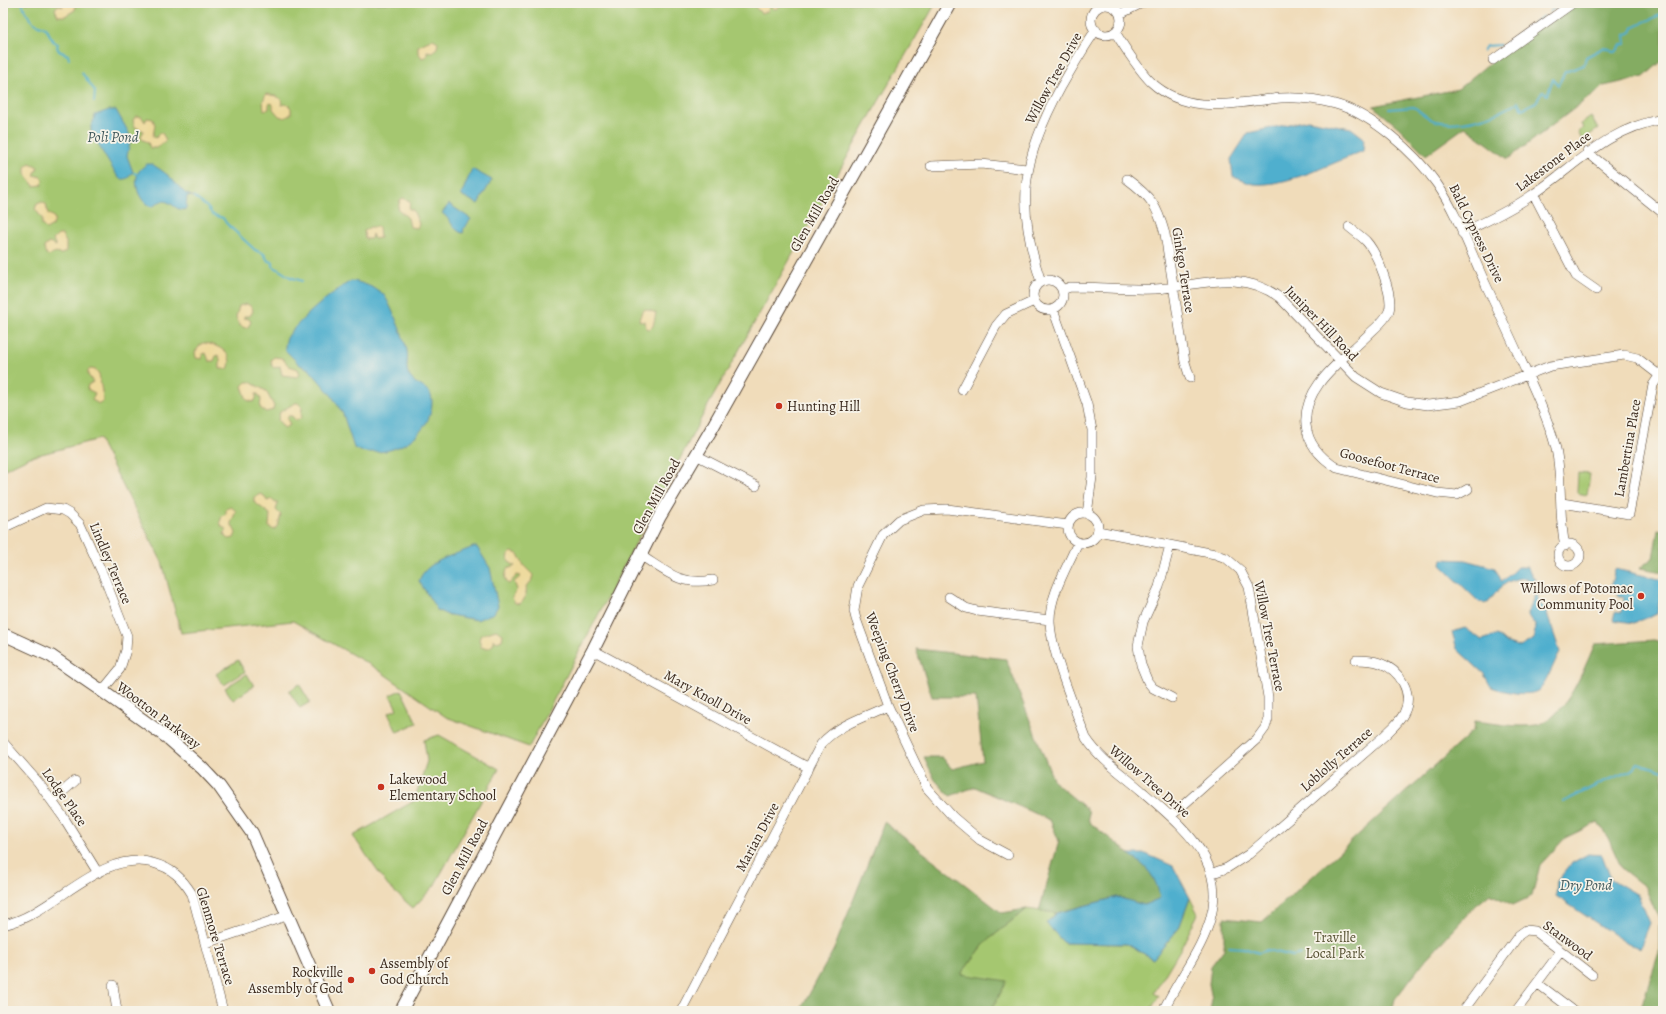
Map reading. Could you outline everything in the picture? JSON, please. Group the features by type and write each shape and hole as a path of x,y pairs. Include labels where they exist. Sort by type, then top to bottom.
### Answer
{"main road":[{"name":"Glen Mill Road","path":"401,1011 593,650 659,518 696,455 950,3"},
{"name":"Wootton Parkway","path":"3,634 51,656 102,691 168,738 202,768 219,786 252,833 286,916 329,1011"}],"street":[{"path":"1120,14 1142,3"},
{"path":"1493,60 1573,3"},
{"path":"1097,5 1113,6 1120,14 1121,22 1114,32 1105,34 1096,30 1092,18 1097,5"},
{"name":"Willow Tree Drive","path":"1041,282 1027,234 1025,202 1027,169 1044,120 1080,53 1096,30"},
{"name":"Bald Cypress Drive","path":"1114,32 1145,75 1159,88 1177,99 1197,104 1220,106 1281,98 1307,98 1347,108 1374,122 1395,139 1438,184 1528,376 1549,425 1556,449 1562,503 1562,531 1564,546"},
{"name":"Lakestone Place","path":"1462,233 1508,211 1534,195 1587,152 1621,132 1650,122 1663,120"},
{"path":"1587,152 1663,213"},
{"path":"931,166 981,164 1027,169"},
{"name":"Ginkgo Terrace","path":"1126,180 1144,192 1160,214 1165,234 1185,362 1190,378"},
{"path":"1534,195 1576,276 1596,290"},
{"name":"Goosefoot Terrace","path":"1349,227 1366,241 1370,248 1389,288 1390,303 1384,320 1316,386 1307,406 1305,417 1307,431 1316,450 1328,463 1348,471 1437,493 1457,494 1468,489"},
{"path":"1050,280 1055,282 1062,290 1062,299 1053,309 1040,308 1034,301 1033,292 1041,282 1050,280"},
{"name":"Juniper Hill Road","path":"1062,290 1070,287 1137,289 1173,287 1232,280 1252,283 1265,288 1286,304 1356,377 1374,390 1390,397 1418,404 1444,404 1460,401 1560,363 1624,354 1637,358 1661,372"},
{"path":"962,390 996,326 1010,312 1034,301"},
{"path":"1053,309 1088,404 1092,430 1092,465 1087,514"},
{"name":"Lambertina Place","path":"1562,503 1629,514 1653,385 1661,372"},
{"path":"696,455 756,486"},
{"name":"Lindley Terrace","path":"3,528 46,508 63,510 70,514 80,524 104,577 127,636 126,650 120,669 102,691"},
{"name":"Weeping Cherry Drive","path":"1008,855 980,840 953,817 927,788 888,706 854,611 858,586 883,535 899,520 924,510 948,509 1068,525"},
{"path":"1077,514 1087,514 1097,522 1098,531 1093,540 1083,543 1078,542 1069,534 1068,525 1077,514"},
{"name":"Willow Tree Terrace","path":"1098,531 1215,554 1226,558 1240,570 1245,577 1251,597 1268,697 1269,710 1265,728 1256,739 1171,816"},
{"name":"Willow Tree Drive","path":"1078,542 1059,584 1050,620 1055,650 1082,726 1090,744 1106,763 1130,780 1171,816 1199,846 1213,874 1214,899 1208,926 1201,944 1163,1011"},
{"path":"1170,546 1159,587 1143,622 1138,646 1140,665 1148,682 1153,688 1172,698"},
{"path":"640,555 684,581 700,582 714,580"},
{"path":"949,597 966,608 977,611 1050,620"},
{"name":"Mary Knoll Drive","path":"593,650 809,768"},
{"name":"Loblolly Terrace","path":"1213,874 1227,868 1249,854 1384,736 1397,723 1404,713 1408,697 1405,685 1400,676 1382,664 1370,660 1356,660"},
{"name":"Marian Drive","path":"681,1011 821,744 830,734 843,726 888,706"},
{"name":"Lodge Place","path":"3,742 38,782 52,801 98,873"},
{"path":"52,801 75,781"},
{"name":"Glenmore Terrace","path":"3,925 26,917 98,873 126,861 143,860 162,865 183,880 192,894 223,1011"},
{"path":"206,943 286,916"},
{"name":"Stanwood","path":"1463,1011 1519,935 1526,930 1535,931 1562,950 1592,975"},
{"path":"1516,1011 1562,950"},
{"path":"1537,982 1574,1011"},
{"path":"113,985 117,1011"}],"green space":[{"path":"3,3 936,3 873,111 706,409 529,747 446,717 374,667 293,621 181,633 162,562 99,439 30,457 3,470"},
{"path":"1573,3 1663,3 1663,60 1644,77 1604,86 1508,159 1465,127 1426,155 1398,127 1373,106 1458,89 1493,60"},
{"path":"1591,117 1598,129 1582,140 1578,132 1583,128 1581,124"},
{"path":"1578,473 1590,474 1587,495 1577,493"},
{"path":"1658,530 1663,531 1663,572 1640,568 1653,558"},
{"name":"Traville Local Park","path":"1654,640 1663,642 1663,1011 1638,1011 1642,1005 1659,952 1659,919 1645,887 1622,869 1608,838 1598,822 1565,838 1540,865 1532,896 1513,905 1490,894 1474,907 1426,959 1395,999 1392,1011 1210,1011 1212,999 1209,984 1211,966 1224,949 1224,918 1262,922 1474,730 1475,721 1528,726 1546,721 1556,714 1565,704 1579,679 1595,644"},
{"path":"916,649 1006,659 1054,782 1088,810 1089,822 1145,866 1157,882 1161,898 1144,905 1117,897 1057,913 1039,911 1059,841 1050,820 975,787 950,796 935,780 924,757 942,757 952,769 983,761 976,697 932,697"},
{"path":"238,660 245,672 224,685 216,674"},
{"path":"247,674 254,686 233,700 225,688"},
{"path":"299,684 310,702 300,708 289,691"},
{"path":"401,690 417,723 397,732 388,713 397,709 390,695"},
{"path":"439,735 499,769 434,886 413,908 388,886 353,836 414,801 427,761 424,740"},
{"path":"884,822 1002,913 1026,909 986,942 961,974 1007,981 991,1011 800,1011 834,949"},
{"path":"1190,898 1198,914 1181,948 1154,993 1159,996 1150,1011 987,1011 961,974 986,942 1026,909 1057,913 1046,923 1064,943 1127,944 1153,959 1179,928"}],"sand":[{"path":"61,3 76,3 75,10 65,16 58,16 55,9 58,5 63,7"},
{"path":"756,3 781,3 781,6 775,9 770,6 768,11 761,13 755,7"},
{"path":"433,39 438,42 437,48 432,52 427,51 427,56 422,58 418,52 418,46"},
{"path":"266,94 276,96 281,99 282,105 287,104 291,108 291,114 285,118 279,116 273,109 273,105 271,103 269,104 269,109 264,110 263,101"},
{"path":"136,116 142,117 145,122 147,118 153,119 155,125 153,136 156,138 159,133 162,133 166,140 157,148 150,148 148,142 143,140 141,136 144,131 135,127 133,120"},
{"path":"30,163 38,167 34,175 41,177 43,180 42,185 34,186 25,174 25,167"},
{"path":"403,198 410,201 409,209 413,210 419,224 417,228 410,227 408,218 398,209 400,200"},
{"path":"42,202 46,204 48,214 53,216 55,220 53,225 46,229 42,225 42,218 35,209 37,204"},
{"path":"370,227 379,227 380,238 374,239 372,234 371,239 365,239 364,231"},
{"path":"58,235 62,235 66,242 66,251 62,254 53,253 49,256 45,253 44,247 49,243 56,246 53,240"},
{"path":"247,304 252,307 253,311 250,316 244,316 244,318 249,319 251,322 248,327 245,328 239,325 236,317 239,306"},
{"path":"646,309 656,313 653,326 650,329 646,328 645,321 641,322 639,320 642,311"},
{"path":"202,343 207,343 218,347 227,354 230,363 228,369 220,369 220,359 218,355 214,361 209,361 206,353 203,354 202,359 196,358 195,352"},
{"path":"274,357 282,358 289,366 298,369 300,375 297,377 282,375 280,366 274,368 272,366 271,360"},
{"path":"88,370 96,370 99,374 103,402 99,404 92,400 95,393 87,389 88,385 93,382 88,375"},
{"path":"246,382 250,382 266,391 274,406 273,410 266,412 260,408 261,399 258,394 256,394 256,399 253,402 247,400 242,386"},
{"path":"295,403 298,403 302,407 301,418 296,421 292,416 288,416 287,419 290,425 284,428 278,420 280,412"},
{"path":"261,494 267,501 272,499 278,504 276,510 281,515 278,526 274,530 269,527 270,514 254,502 254,497"},
{"path":"231,507 236,511 231,523 236,533 234,538 229,539 224,535 226,529 222,527 220,522 222,516 226,514 226,509"},
{"path":"512,552 518,554 524,566 533,575 531,582 526,586 526,595 524,600 520,604 515,603 512,598 517,589 514,582 521,576 517,575 509,584 505,578 507,569 515,566 508,561 509,554"},
{"path":"496,630 503,634 502,640 497,642 493,639 494,643 490,647 481,647 479,639 481,635"}],"water":[{"name":"Poli Pond","path":"109,110 116,110 129,133 130,143 127,156 133,172 126,179 119,178 91,130 95,115"},
{"path":"1308,120 1351,128 1364,138 1363,151 1324,168 1280,182 1254,184 1233,177 1231,159 1248,133"},
{"path":"147,164 152,164 161,170 169,176 185,193 194,197 187,196 186,209 183,210 177,208 163,201 152,207 144,202 141,198 136,183 139,171"},
{"path":"472,169 492,180 478,204 461,195"},
{"path":"449,204 471,219 463,230 463,233 457,230 442,213"},
{"path":"351,281 369,286 378,290 384,295 401,331 406,346 408,374 416,383 429,392 432,400 428,420 416,436 398,447 378,452 360,451 354,448 343,414 332,396 309,369 300,365 285,350 285,342 287,338 299,323 325,299"},
{"path":"473,547 477,547 490,568 498,606 494,613 477,620 445,614 437,610 419,581 428,568 435,563"},
{"path":"1442,559 1466,560 1495,568 1502,582 1517,567 1527,567 1537,583 1538,603 1545,607 1560,652 1539,690 1522,694 1491,687 1484,674 1457,649 1452,632 1465,628 1482,640 1497,635 1505,642 1520,647 1534,639 1535,625 1528,616 1529,608 1536,593 1527,578 1520,578 1504,584 1488,603 1479,602 1441,565"},
{"name":"Willows of Potomac Community Pool","path":"1615,569 1663,580 1657,614 1634,623 1613,620 1615,612 1621,613 1624,598 1617,595 1617,590 1610,589"},
{"path":"1129,854 1146,854 1173,866 1190,898 1179,928 1153,959 1127,944 1064,943 1046,923 1057,913 1117,897 1144,905 1160,898 1156,884 1150,873 1141,863"},
{"name":"Dry Pond","path":"1588,854 1602,855 1611,879 1638,895 1650,923 1640,948 1628,944 1556,896 1557,881 1572,863"}],"waterway":[{"path":"22,3 26,13 34,23 46,28 53,41 58,44 57,47 59,51 68,55 69,59"},
{"path":"1549,12 1561,3"},
{"path":"1389,109 1414,107 1432,120 1456,123 1489,116 1518,102 1522,109 1536,102 1543,91 1547,95 1553,79 1558,85 1565,72 1584,65 1586,57 1605,47 1616,52 1622,44 1626,44 1625,35 1631,32 1633,27 1663,13"},
{"path":"1526,30 1543,16"},
{"path":"1507,43 1519,35"},
{"path":"1483,51 1486,46 1500,45"},
{"path":"82,73 95,91 94,102"},
{"path":"194,197 207,207 213,215 223,218 226,223 255,250 264,254 268,261 273,262 273,266 290,277 302,281"},
{"path":"1563,802 1603,782 1631,771 1638,763 1663,771"},
{"path":"1229,947 1244,948 1259,953 1267,950 1293,956 1301,954"}],"place":[{"name":"Hunting Hill","path":"779,406"},
{"name":"Willows of Potomac Community Pool","path":"1641,596"},
{"name":"Lakewood Elementary School","path":"381,787"},
{"name":"Assembly of God Church","path":"372,971"},
{"name":"Rockville Assembly of God","path":"351,980"}]}
